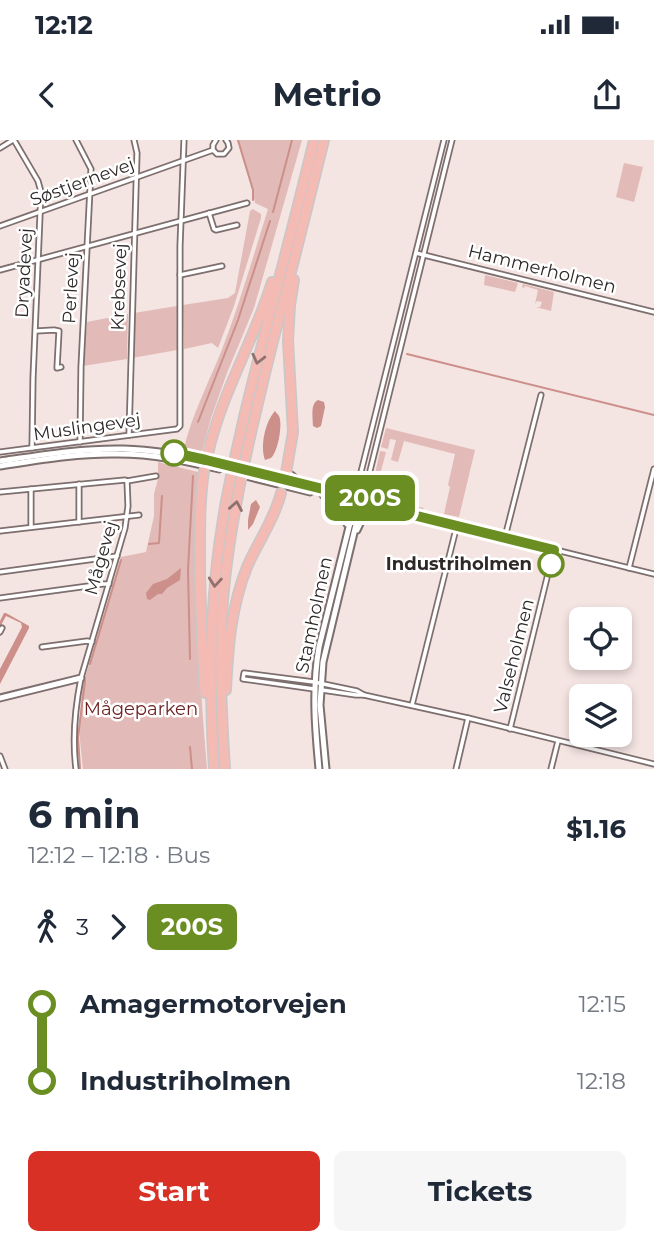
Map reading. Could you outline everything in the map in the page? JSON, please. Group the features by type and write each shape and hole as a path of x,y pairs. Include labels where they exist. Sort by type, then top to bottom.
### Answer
{"highway":[{"path":"225,769 228,650 235,605 247,568 275,512 291,453 293,432 288,341 290,305 314,140"},
{"path":"214,769 206,703 201,612 201,513 206,463 226,393 256,326 324,140"},
{"path":"214,769 210,707 211,644 221,527 255,373 310,174"},
{"path":"225,769 220,643 232,528 246,451 310,174"}],"street":[{"path":"0,148 14,140"},
{"name":"Dryadevej","path":"14,140 40,187 32,448"},
{"name":"Perlevej","path":"76,140 90,165 80,367 80,442"},
{"name":"Krebsevej","path":"129,435 137,153 134,140"},
{"path":"184,140 180,275 222,266"},
{"path":"213,150 216,140"},
{"name":"Søstjernevej","path":"0,226 213,150 219,155 226,153 229,145 226,140"},
{"path":"365,491 452,140"},
{"path":"324,492 350,492 357,488 444,142 451,147"},
{"path":"0,270 247,203"},
{"path":"209,213 216,230 237,225"},
{"path":"416,253 423,254"},
{"name":"Hammerholmen","path":"423,254 654,312"},
{"name":"Muslingevej","path":"0,453 177,429 180,426 181,410 180,275"},
{"name":"Dryadevej","path":"35,331 59,331 57,368 61,367"},
{"path":"387,368 394,370"},
{"path":"505,537 541,395"},
{"path":"0,463 74,451 114,449 164,452 254,475 285,480 302,484 311,489 285,480"},
{"path":"220,466 242,475 254,475"},
{"path":"629,568 654,469"},
{"path":"0,492 156,477"},
{"name":"Mågevej","path":"76,769 75,719 81,678 127,517 127,481"},
{"path":"79,484 79,522"},
{"path":"357,488 365,491 370,499 403,512"},
{"path":"31,489 31,527"},
{"path":"324,492 346,502 356,511 363,511 370,499"},
{"path":"324,492 328,499 340,504 348,514 349,538"},
{"path":"346,502 350,492"},
{"path":"368,506 403,512 654,574"},
{"name":"Stamholmen","path":"319,769 314,720 317,686 356,511"},
{"path":"349,538 364,515 371,511 403,512"},
{"path":"0,531 139,516"},
{"path":"412,705 457,525"},
{"name":"Valseholmen","path":"510,729 554,550"},
{"path":"0,572 117,556"},
{"path":"0,598 109,584"},
{"path":"42,648 92,642"},
{"path":"317,686 243,679 244,673 317,686 356,695 364,695 654,764"},
{"path":"0,698 81,678"},
{"name":"Stamholmen","path":"317,686 326,769"},
{"path":"456,769 468,718"},
{"path":"551,769 558,741"},
{"path":"0,756 5,769"}],"green space":[{"path":"237,140 302,140 254,308 227,373 202,452 184,448 187,436 234,317 268,209 255,203"},
{"path":"624,163 643,167 634,202 616,197"},
{"path":"253,209 261,214 261,218 218,348 212,343 184,349 183,305 228,298 235,293 250,211"},
{"path":"485,275 518,283 515,292 484,285"},
{"path":"523,284 554,292 551,311 536,307 540,307 542,302 537,301 535,304 538,290 525,286 524,288"},
{"path":"177,306 177,350 132,358 134,313"},
{"path":"128,314 127,359 83,366 87,322"},
{"path":"386,428 475,450 459,517 444,514 455,454 404,441 398,462 391,460 396,440 390,439 388,449 381,447"},
{"path":"380,451 386,452 381,471 397,476 394,489 403,492 407,478 411,479 405,504 424,508 422,511 376,496 372,488"},
{"name":"Mågeparken","path":"158,462 198,472 196,584 207,769 83,769 79,731 82,688 121,557 146,552 154,516"},
{"path":"358,490 365,493 368,500 365,507 358,510 351,507 348,500 351,493"}],"shaded area":[{"path":"318,400 324,402 325,407 321,426 317,428 313,426 312,411"},
{"path":"275,411 280,420 279,438 274,455 265,460 264,434"},
{"path":"256,500 260,507 248,530 251,504"},
{"path":"181,568 180,580 162,594 147,599 146,593 153,584 167,579"},
{"path":"4,613 29,626 29,628 0,684 0,669 22,627 21,623 6,616 0,627"}],"waterway":[{"path":"238,140 253,190 253,200"},
{"path":"273,212 292,140"},
{"path":"198,422 238,320 270,221"},
{"path":"407,354 654,415"},
{"path":"190,659 188,570 193,476"},
{"path":"149,544 159,543 162,496"},
{"path":"90,664 121,560"},
{"path":"80,769 78,737 85,681"},
{"path":"190,747 192,769"}],"tunnel":[{"path":"312,486 326,490"},
{"path":"310,492 323,495"}],"bus line":[{"name":"200S","path":"174,453 339,493 361,489 367,492 370,499 401,509 405,513 554,550 551,564"}],"place":[{"name":"Industriholmen","path":"551,564"}]}
